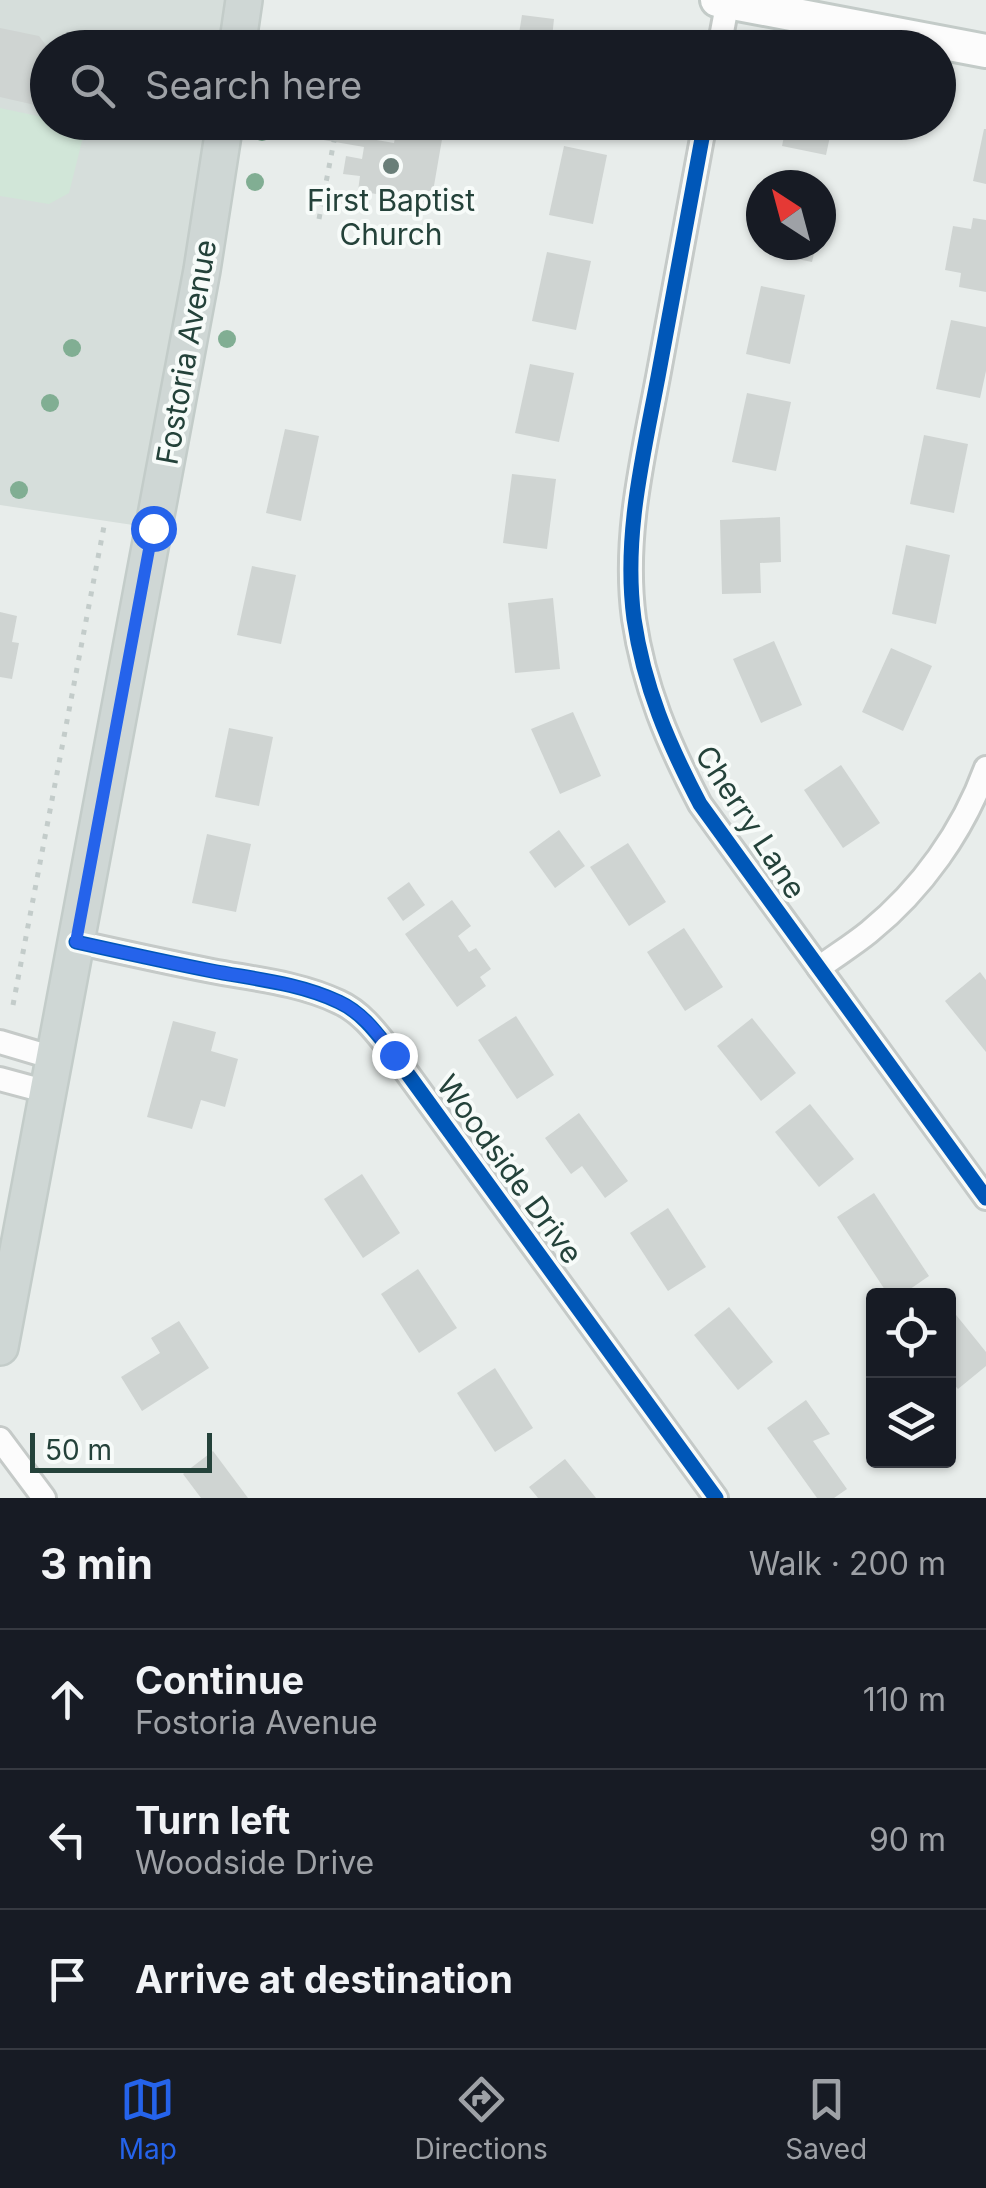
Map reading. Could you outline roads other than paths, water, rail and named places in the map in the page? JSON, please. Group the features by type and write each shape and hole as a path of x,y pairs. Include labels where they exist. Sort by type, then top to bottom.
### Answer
{"main road":[{"path":"240,30 244,0"},
{"name":"Fostoria Avenue","path":"0,1347 202,270 222,140"}],"street":[{"path":"721,30 724,1 879,30"},
{"path":"956,44 986,50"},
{"name":"Cherry Lane","path":"702,140 634,506 634,616 648,688 700,804 986,1198"},
{"path":"818,968 870,931 921,880 954,837 986,768"},
{"name":"Woodside Drive","path":"76,942 305,989 340,1002 371,1026 716,1498"},
{"path":"0,1042 51,1075"},
{"path":"0,1079 51,1075"},
{"path":"0,1439 44,1498"}],"place":[{"name":"First Baptist Church","path":"391,166"}]}
